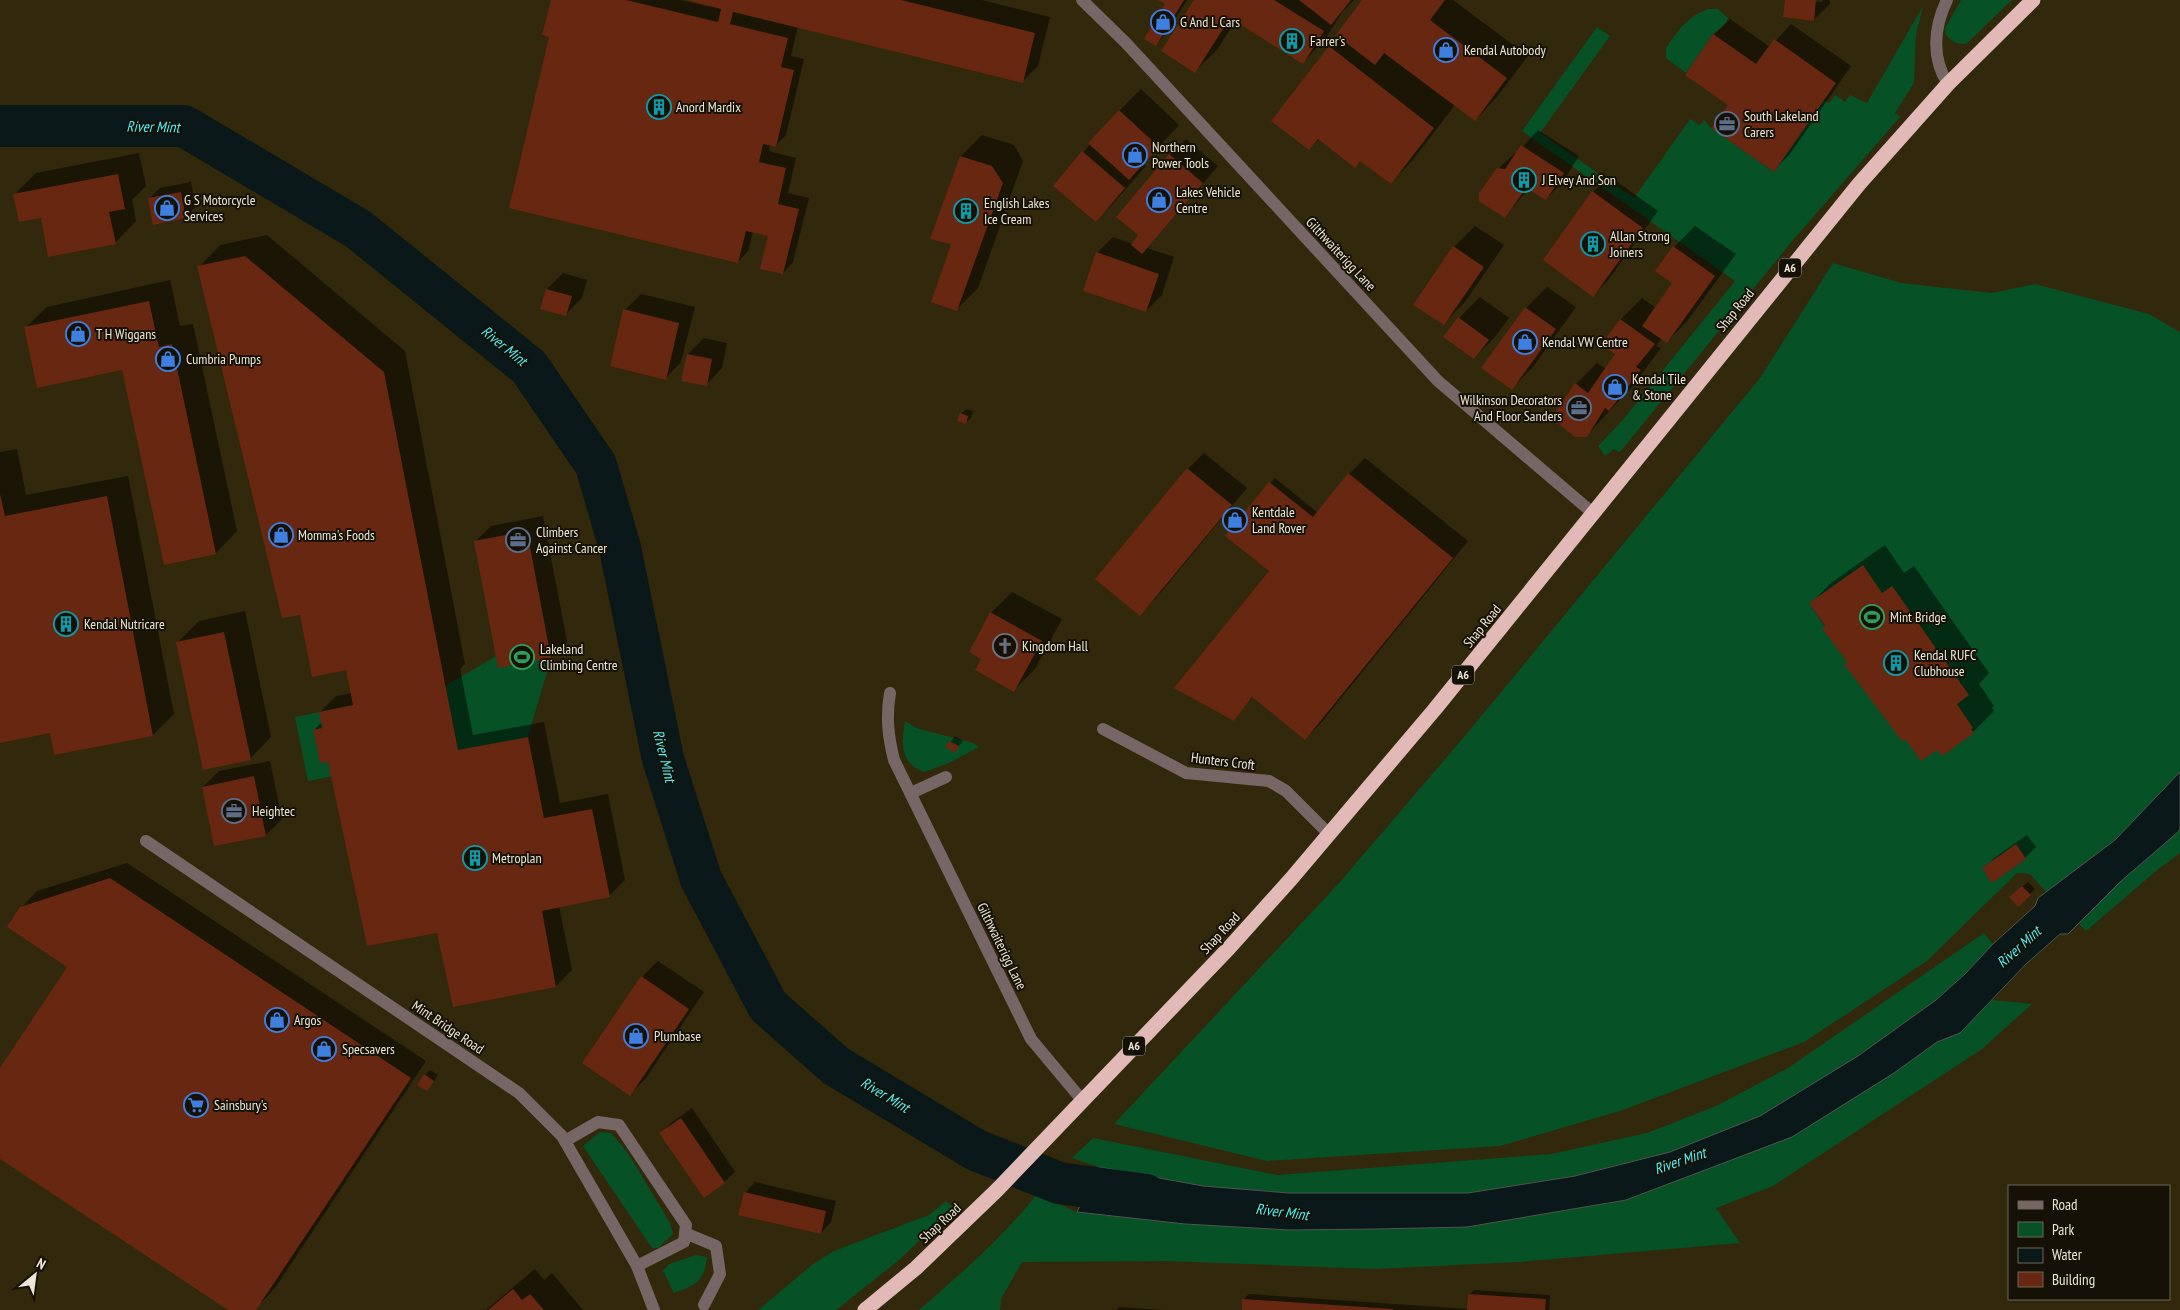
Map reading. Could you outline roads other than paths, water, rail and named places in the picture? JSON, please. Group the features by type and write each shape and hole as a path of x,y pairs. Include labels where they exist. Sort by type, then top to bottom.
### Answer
{"highway":[{"name":"Shap Road","path":"865,1310 916,1268 997,1190 1229,948 1441,702 1837,210 1948,84 2034,0"}],"street":[{"name":"Gilthwaiterigg Lane","path":"1082,0 1126,43 1438,381 1594,514"},
{"path":"1947,0 1936,27 1937,51 1941,73 1948,84"},
{"name":"Gilthwaiterigg Lane","path":"890,693 887,714 888,737 894,760 1031,1039 1082,1100"},
{"name":"Hunters Croft","path":"1103,729 1186,773 1269,781 1286,791 1329,834"},
{"path":"911,794 946,777"},
{"name":"Mint Bridge Road","path":"146,841 519,1093 562,1136 637,1266 654,1310"},
{"path":"565,1142 598,1122 619,1125 686,1226 684,1242 637,1266"},
{"path":"685,1233 716,1246 720,1274 704,1305"}],"water":[{"path":"2180,772 2180,829 2178,832 2120,882 2068,934 2060,934 2026,964 1960,1033 1937,1042 1894,1073 1792,1137 1626,1200 1467,1227 1289,1230 1185,1224 1077,1212 1099,1167 1203,1186 1289,1193 1468,1193 1575,1176 1670,1152 1760,1116 1858,1056 1936,1000 2035,906 2038,898 2115,840"}],"waterway":[{"name":"River Mint","path":"0,126 184,126 358,229 529,367 596,465 620,548 663,759 701,879 768,1006 836,1066 976,1150 1059,1183 1146,1195"}],"place":[{"name":"G And L Cars","path":"1163,22"},
{"name":"Farrer's","path":"1292,41"},
{"name":"Kendal Autobody","path":"1446,50"},
{"name":"Anord Mardix","path":"659,107"},
{"name":"South Lakeland Carers","path":"1727,124"},
{"name":"Northern Power Tools","path":"1135,155"},
{"name":"J Elvey And Son","path":"1524,180"},
{"name":"Lakes Vehicle Centre","path":"1159,200"},
{"name":"G S Motorcycle Services","path":"167,208"},
{"name":"English Lakes Ice Cream","path":"966,211"},
{"name":"Allan Strong Joiners","path":"1593,244"},
{"name":"T H Wiggans","path":"78,334"},
{"name":"Kendal VW Centre","path":"1525,342"},
{"name":"Cumbria Pumps","path":"168,359"},
{"name":"Kendal Tile & Stone","path":"1615,387"},
{"name":"Wilkinson Decorators And Floor Sanders","path":"1579,408"},
{"name":"Kentdale Land Rover","path":"1235,520"},
{"name":"Momma's Foods","path":"281,535"},
{"name":"Climbers Against Cancer","path":"518,540"},
{"name":"Mint Bridge","path":"1872,617"},
{"name":"Kendal Nutricare","path":"66,624"},
{"name":"Kingdom Hall","path":"1005,646"},
{"name":"Lakeland Climbing Centre","path":"522,657"},
{"name":"Kendal RUFC Clubhouse","path":"1896,663"},
{"name":"Heightec","path":"234,811"},
{"name":"Metroplan","path":"475,858"},
{"name":"Argos","path":"277,1020"},
{"name":"Plumbase","path":"636,1036"},
{"name":"Specsavers","path":"324,1049"},
{"name":"Sainsbury's","path":"196,1105"}]}
